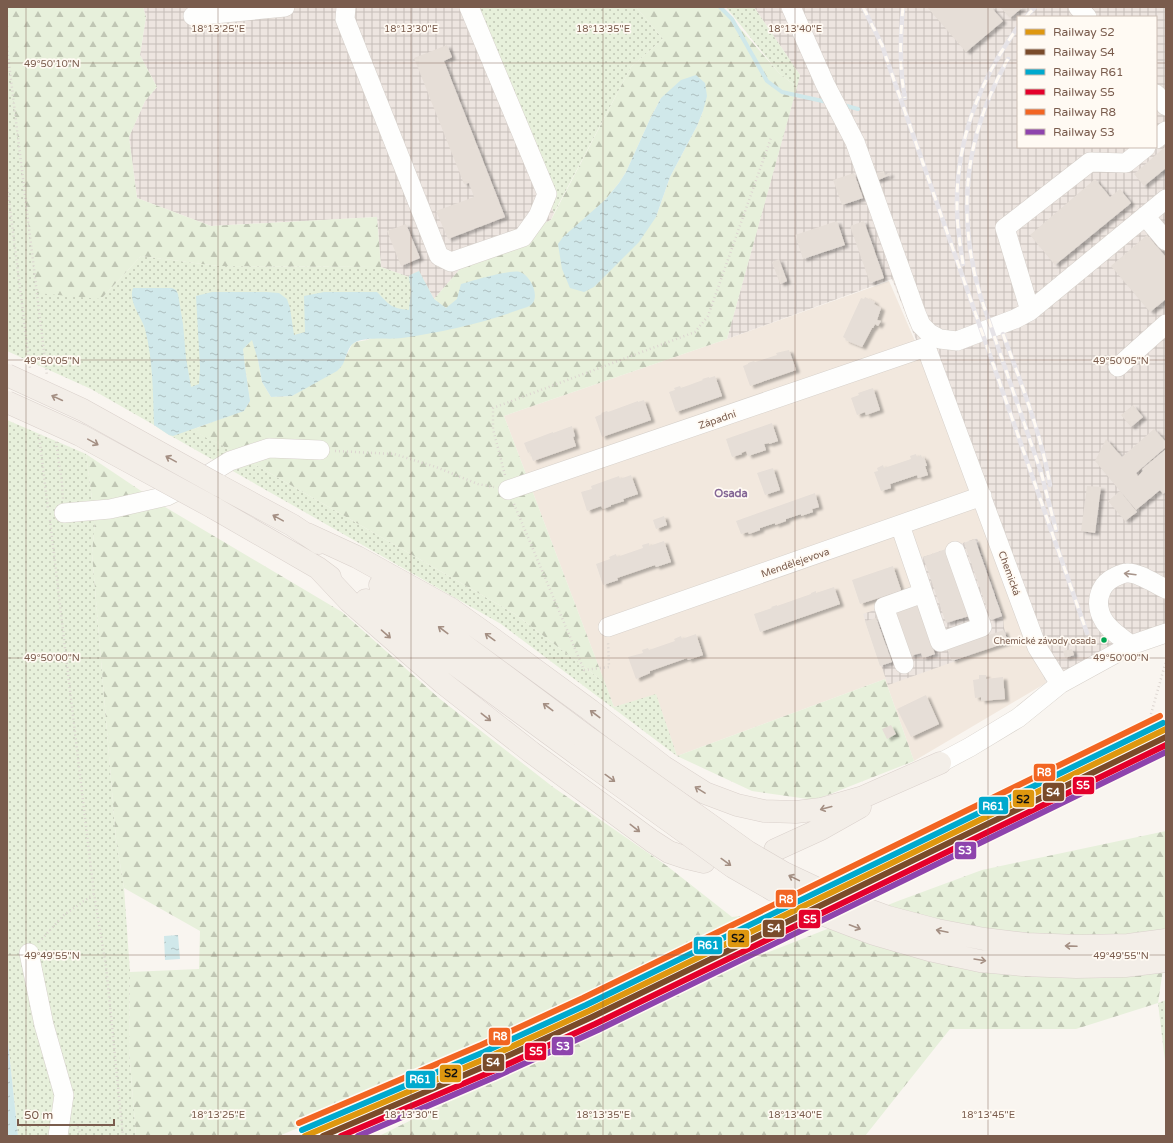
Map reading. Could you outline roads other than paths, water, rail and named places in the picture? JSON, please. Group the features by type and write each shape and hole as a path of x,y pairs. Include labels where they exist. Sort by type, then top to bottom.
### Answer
{"main road":[{"path":"7,375 83,410 307,534 357,557 451,609 664,768 705,793 737,805 764,811 796,812 821,809 864,797 940,762"},
{"path":"7,402 80,435 214,508 318,568 584,747 748,852 784,873 839,899 888,917 937,930 984,939 1026,944 1080,946 1128,944 1166,940"},
{"path":"307,534 407,603 733,867 773,890 824,915 874,934 929,950 980,961 1023,966 1076,967 1125,966 1166,961"},
{"path":"318,568 349,601 443,683 531,752 669,852 704,862"},
{"path":"775,850 821,829 940,762"}],"street":[{"path":"193,16 285,7"},
{"path":"346,7 345,19 439,256 451,262 523,236 538,216 547,194 469,7"},
{"path":"791,7 825,84 855,142 916,313 921,324 929,333 940,339 957,341 1015,319 1030,311 1154,222 1166,199"},
{"path":"1078,7 1086,16"},
{"path":"1157,95 1166,106"},
{"path":"1157,138 1166,131"},
{"path":"1030,311 1005,228 1090,162 1126,163 1145,148"},
{"path":"1154,222 1166,241"},
{"path":"1118,367 1166,324"},
{"name":"Západní","path":"508,490 926,347"},
{"name":"Chemická","path":"926,347 1037,647 1060,684"},
{"path":"64,513 110,510 167,496 199,480 230,461 269,448 320,450"},
{"name":"Mendělejevova","path":"608,627 982,496"},
{"path":"900,525 940,642 982,628 955,551"},
{"path":"1131,645 1109,628 1100,613 1098,603 1103,586 1112,578 1126,573 1141,576 1166,589"},
{"path":"904,664 884,607 923,593"},
{"path":"940,762 970,747 1018,718 1060,684 1131,645 1166,633"},
{"path":"30,953 44,1025 64,1095 58,1136"}],"water":[{"path":"696,75 705,83 707,96 703,111 697,126 670,177 656,217 639,242 594,287 584,292 570,288 562,269 558,244 563,237 605,200 619,183 626,172 661,98 681,80"},
{"path":"419,271 434,299 446,308 457,299 461,284 508,272 520,272 524,274 533,286 535,296 532,304 529,306 492,319 432,333 397,339 371,339 354,343 347,352 343,364 337,371 292,396 271,397 262,382 258,360 252,340 243,349 250,401 244,411 173,436 154,425 150,353 145,329 132,298 133,288 172,288 176,290 183,324 186,358 191,387 199,384 200,367 196,296 212,292 279,293 287,299 290,308 294,335 305,332 304,296 324,292 377,292 394,307 409,310 411,291 409,277 410,275"},
{"path":"178,935 180,959 165,960 164,936"},
{"path":"7,1033 18,1136 7,1136"}],"waterway":[{"path":"720,7 732,19 767,81 782,92 827,102"},
{"path":"843,105 858,109"}],"railway":[{"path":"863,7 882,45 1087,633"},
{"path":"903,7 901,52 905,98"},
{"path":"1027,16 1035,7"},
{"path":"963,264 958,228 957,206 961,158 966,135 973,112 992,68 1017,28"},
{"path":"1008,59 993,88 982,116 974,145 969,174 967,203 968,233 980,295 1041,472 1056,530"},
{"path":"1003,334 1036,427 1050,485"}],"rail line":[{"name":"R8","path":"299,1123 481,1045 583,998 1160,716"},
{"name":"R61","path":"302,1130 484,1052 586,1005 1163,723"},
{"name":"S2","path":"305,1136 487,1058 589,1011 1166,729"},
{"name":"S4","path":"323,1136 490,1064 592,1017 1166,737"},
{"name":"S5","path":"341,1136 493,1071 595,1024 1166,745"},
{"name":"S3","path":"358,1136 495,1077 598,1030 1166,752"}],"place":[{"name":"Chemické závody osada","path":"1104,640"}],"district":[{"name":"Osada","path":"731,493"}]}
